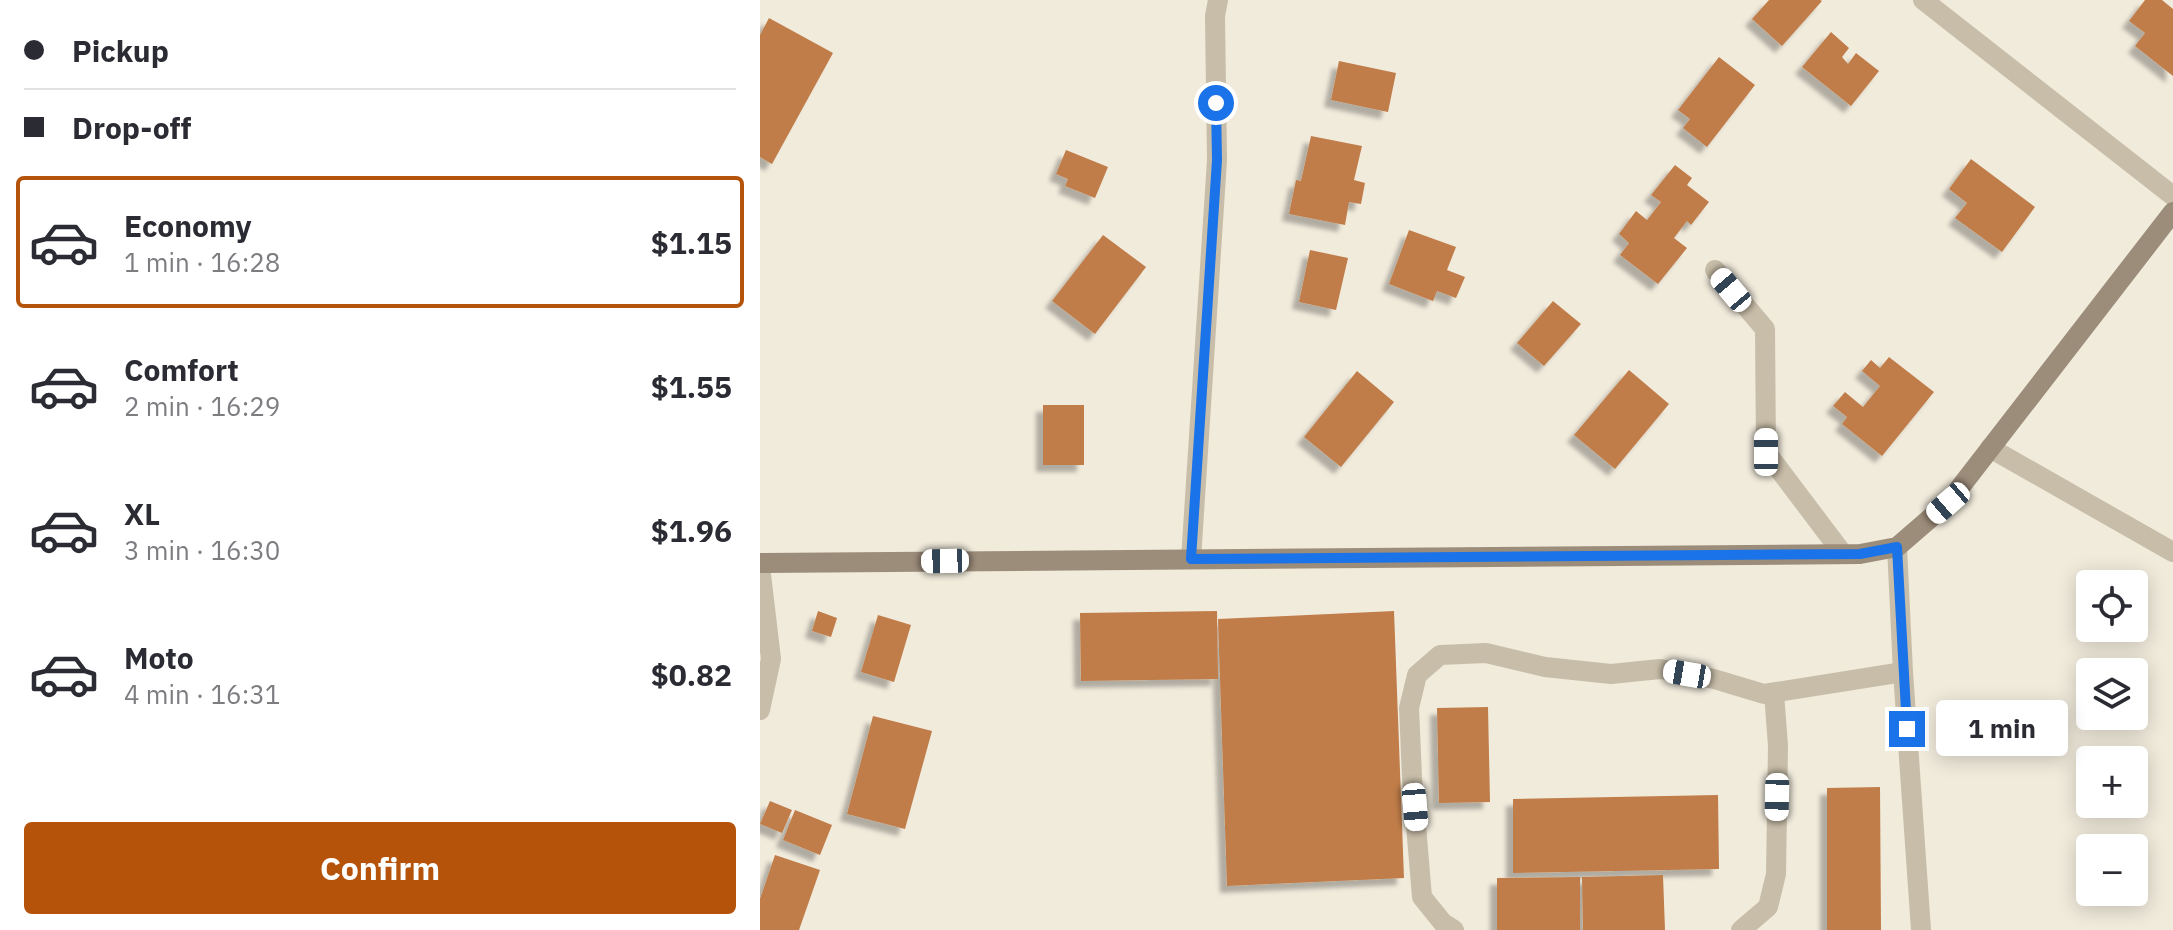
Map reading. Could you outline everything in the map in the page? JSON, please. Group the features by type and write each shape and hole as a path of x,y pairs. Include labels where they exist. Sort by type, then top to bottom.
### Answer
{"street":[{"path":"1191,559 1217,160 1215,16 1218,0"},
{"path":"1923,0 2173,196"},
{"path":"760,710 771,659 760,564 1860,554 1897,547 1948,503 2173,212"},
{"path":"1715,270 1765,329 1766,452 1843,554"},
{"path":"1990,448 2173,552"},
{"path":"1897,547 1921,930"},
{"path":"1454,930 1443,923 1422,897 1412,777 1409,708 1417,675 1440,655 1486,653 1545,667 1611,674 1660,669 1714,679 1764,694 1903,672"},
{"path":"1741,930 1768,907 1776,874 1778,746 1774,693"}],"building":[{"path":"1769,0 1822,1 1782,46 1752,19"},
{"path":"2145,0 2162,0 2173,9 2173,76 2135,46 2145,33 2129,21"},
{"path":"769,18 833,53 772,164 760,157 760,35"},
{"path":"1831,32 1849,48 1842,57 1848,64 1856,53 1879,71 1851,106 1802,67"},
{"path":"1719,57 1755,85 1707,147 1683,128 1690,119 1678,110"},
{"path":"1339,61 1396,73 1388,112 1331,100"},
{"path":"1311,136 1362,146 1354,180 1365,183 1361,204 1349,202 1345,225 1289,214 1296,180 1301,181"},
{"path":"1066,150 1108,167 1095,198 1065,186 1068,179 1056,174"},
{"path":"1971,159 2035,207 2002,252 1955,218 1967,203 1949,189"},
{"path":"1675,165 1692,178 1687,185 1709,202 1691,225 1687,221 1674,238 1687,248 1658,284 1620,255 1629,243 1619,234 1636,211 1647,220 1661,202 1651,195"},
{"path":"1409,230 1456,247 1447,270 1465,277 1456,298 1437,291 1433,301 1389,284"},
{"path":"1103,235 1146,267 1095,334 1052,301"},
{"path":"1310,250 1348,258 1336,310 1299,302"},
{"path":"1553,301 1581,324 1544,366 1517,343"},
{"path":"1889,357 1934,392 1882,456 1842,424 1847,417 1833,406 1845,392 1863,407 1880,386 1862,371 1871,360 1880,368"},
{"path":"1629,370 1669,404 1615,469 1574,435"},
{"path":"1357,371 1394,402 1341,467 1304,437"},
{"path":"1043,405 1084,405 1084,465 1043,465"},
{"path":"818,611 837,618 831,637 812,631"},
{"path":"1217,611 1218,679 1081,681 1080,613"},
{"path":"1394,611 1404,878 1227,886 1218,619"},
{"path":"878,615 911,625 894,682 861,672"},
{"path":"1488,707 1490,802 1439,803 1437,708"},
{"path":"873,716 932,731 905,829 847,814"},
{"path":"1880,787 1881,930 1827,930 1827,788"},
{"path":"1718,795 1719,869 1513,873 1513,799"},
{"path":"770,801 792,810 782,833 760,824"},
{"path":"795,810 832,825 820,855 783,840"},
{"path":"775,855 820,870 799,930 760,930 760,899"},
{"path":"1663,875 1665,930 1583,930 1582,877"},
{"path":"1580,877 1580,930 1497,930 1497,878"}],"route":[{"path":"1216,103 1217,160 1191,559 1860,554 1897,547 1907,729"}]}
